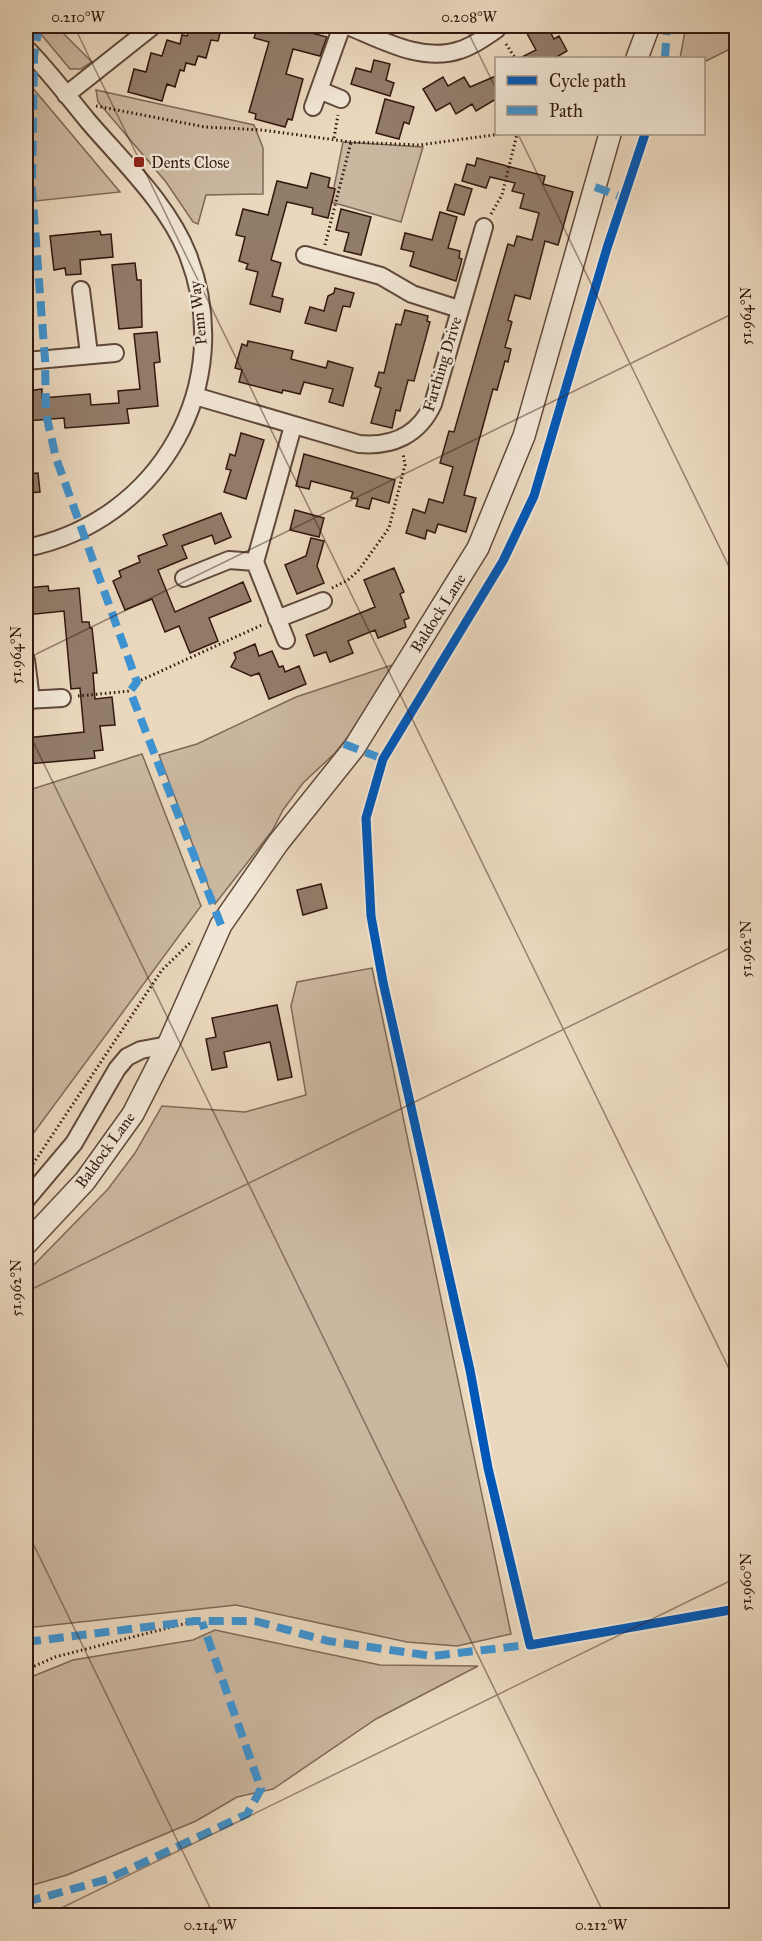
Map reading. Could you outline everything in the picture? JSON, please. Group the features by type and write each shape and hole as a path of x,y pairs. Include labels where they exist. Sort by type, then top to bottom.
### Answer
{"street":[{"path":"68,98 153,26"},
{"path":"313,107 342,26"},
{"path":"348,26 412,51 431,54 460,51 497,29"},
{"path":"637,57 649,26"},
{"name":"Penn Way","path":"26,48 174,226 196,278 204,337 195,396 176,443 161,466 129,498 83,528 53,541 26,548"},
{"path":"319,90 341,99"},
{"name":"Baldock Lane","path":"26,1244 85,1181 133,1114 168,1045 221,925 278,843 354,748 478,548 524,436 610,135"},
{"name":"Farthing Drive","path":"398,441 414,431 428,416 484,227"},
{"name":"Farthing Drive","path":"313,258 381,276 406,291 459,309"},
{"path":"81,290 89,354"},
{"path":"26,361 115,353"},
{"path":"195,396 359,444 382,445 398,441"},
{"path":"285,640 255,562 293,426"},
{"path":"184,578 230,560 255,562"},
{"path":"277,619 323,601"},
{"path":"26,660 28,700 62,698"},
{"name":"Baldock Lane","path":"26,1200 74,1143 117,1069 127,1057 141,1050 168,1045"}],"path":[{"path":"68,98 205,127 262,130 351,142 419,145 495,135"},
{"path":"334,139 341,99"},
{"path":"26,131 33,134"},
{"path":"484,227 502,195 517,135"},
{"path":"313,258 351,142"},
{"path":"26,194 32,190"},
{"path":"323,601 332,588 348,580 358,571 389,528 405,465 398,441"},
{"path":"137,682 277,619"},
{"path":"62,698 130,691"},
{"path":"32,1166 162,970 193,939"},
{"path":"26,1670 55,1658 195,1621"}],"shaded area":[{"path":"42,26 66,26 64,34 92,62 81,69 70,69 40,33"},
{"path":"686,26 736,26 736,46 705,62 705,57 680,57"},
{"path":"26,80 120,192 26,202"},
{"path":"96,90 254,125 263,148 263,194 206,195 198,224 193,222 166,182 98,102"},
{"path":"343,142 423,147 401,222 331,202"},
{"path":"395,664 365,715 335,753 303,783 283,810 272,831 215,904 159,755 197,744 296,697"},
{"path":"142,754 201,906 27,1142 26,791"},
{"path":"372,968 511,1634 457,1646 407,1642 236,1605 26,1628 26,1273 108,1189 135,1153 162,1106 245,1112 306,1095 291,1006 297,982"},
{"path":"215,1630 380,1665 478,1666 376,1719 273,1789 237,1797 196,1821 67,1875 26,1887 26,1679 73,1660 193,1640"}],"building":[{"path":"176,26 222,26 218,41 211,40 206,58 198,56 195,65 186,63 184,71 180,70 175,87 167,84 162,101 128,92 134,69 146,72 151,53 162,56 167,40 180,44 182,35 187,36 188,33 175,30"},
{"path":"258,26 285,26 327,37 320,56 293,49 286,74 303,79 292,120 288,119 285,127 255,119 256,114 249,112 269,42 254,38"},
{"path":"523,26 547,26 554,39 559,36 567,51 557,57 522,57 536,50"},
{"path":"374,60 390,64 386,80 394,83 390,96 351,84 356,68 371,72"},
{"path":"495,76 495,100 476,111 472,104 456,114 450,103 436,111 423,89 443,77 448,86 464,77 470,87"},
{"path":"385,99 414,107 409,124 404,122 399,139 376,133"},
{"path":"477,158 545,176 543,184 573,192 558,245 545,241 530,299 515,295 508,320 512,322 505,347 511,349 508,362 505,361 497,390 493,389 464,495 476,498 466,532 438,524 435,533 427,530 425,539 406,533 413,509 425,513 429,499 443,503 453,467 440,463 449,431 454,432 508,244 514,246 517,236 532,240 539,213 520,208 524,194 512,191 515,183 490,177 486,188 462,181 467,164 475,166"},
{"path":"311,173 330,178 328,187 335,189 328,218 312,214 313,208 287,202 271,260 281,263 272,296 283,299 280,312 250,304 258,272 246,269 248,264 239,261 245,237 236,235 243,209 268,215 277,181 307,188"},
{"path":"455,184 472,189 464,215 447,210"},
{"path":"341,209 371,217 361,255 344,251 349,233 336,230"},
{"path":"440,212 457,217 448,248 460,251 459,258 462,259 456,281 410,266 414,252 401,249 405,233 432,240"},
{"path":"100,231 101,235 111,234 113,257 80,260 81,274 66,275 65,268 54,270 50,236"},
{"path":"135,263 137,280 141,280 142,327 119,329 112,265"},
{"path":"335,288 354,293 350,307 343,306 336,331 305,323 310,307 324,311 328,296 334,293"},
{"path":"405,310 428,316 427,321 430,322 414,381 408,380 400,411 396,410 392,428 371,423 381,388 375,386 379,372 384,373 396,324 401,325"},
{"path":"157,332 160,362 154,363 158,406 127,409 129,423 65,428 64,418 26,421 26,391 42,389 42,398 90,394 91,405 119,403 118,391 140,389 134,334"},
{"path":"248,341 293,351 291,359 326,368 328,361 353,368 343,406 329,402 333,389 304,382 300,394 283,390 282,393 239,382 242,370 235,368 242,344 247,346"},
{"path":"241,433 264,440 246,499 224,492 231,470 226,469 230,454 235,456"},
{"path":"304,454 395,480 389,503 372,498 369,509 356,506 358,499 351,498 353,492 311,481 309,489 296,486"},
{"path":"38,473 40,492 26,493 26,474"},
{"path":"295,510 324,518 319,537 290,530"},
{"path":"221,513 231,537 215,544 212,535 182,546 187,558 158,570 175,612 243,582 251,601 209,618 218,641 190,653 179,626 165,632 152,599 125,610 113,581 121,577 119,571 140,562 138,556 167,545 163,535"},
{"path":"311,538 324,541 317,566 324,583 297,594 285,565 306,556"},
{"path":"394,568 404,592 400,594 409,618 404,620 406,627 378,638 375,630 348,641 353,653 330,662 326,652 314,656 306,635 375,607 364,580"},
{"path":"48,586 49,591 79,588 82,622 89,622 92,628 97,673 93,673 95,699 112,697 115,725 100,726 103,750 94,751 95,758 28,764 26,738 84,732 80,688 71,689 64,611 26,615 26,588"},
{"path":"255,644 259,656 272,651 279,667 283,666 285,672 299,666 306,684 269,699 259,673 251,676 231,667 236,658 234,653"},
{"path":"321,884 327,908 303,915 297,890"},
{"path":"277,1005 292,1077 278,1080 270,1042 224,1052 227,1067 212,1070 206,1039 216,1037 212,1018"}],"marked path":[{"path":"39,26 34,56 32,190 45,359 46,414 56,458 137,682 130,691 221,925"},
{"path":"665,57 667,26"},
{"path":"595,187 624,198"},
{"path":"344,744 383,759"},
{"path":"26,1642 195,1621 255,1621 328,1641 432,1656 536,1644"},
{"path":"26,1902 108,1879 247,1814 261,1789 202,1622"}],"cycle path":[{"path":"645,135 607,248 534,496 503,561 383,759 366,818 371,916 383,982 470,1370 488,1468 530,1645 736,1609"}],"place":[{"name":"Dents Close","path":"139,162"}]}
